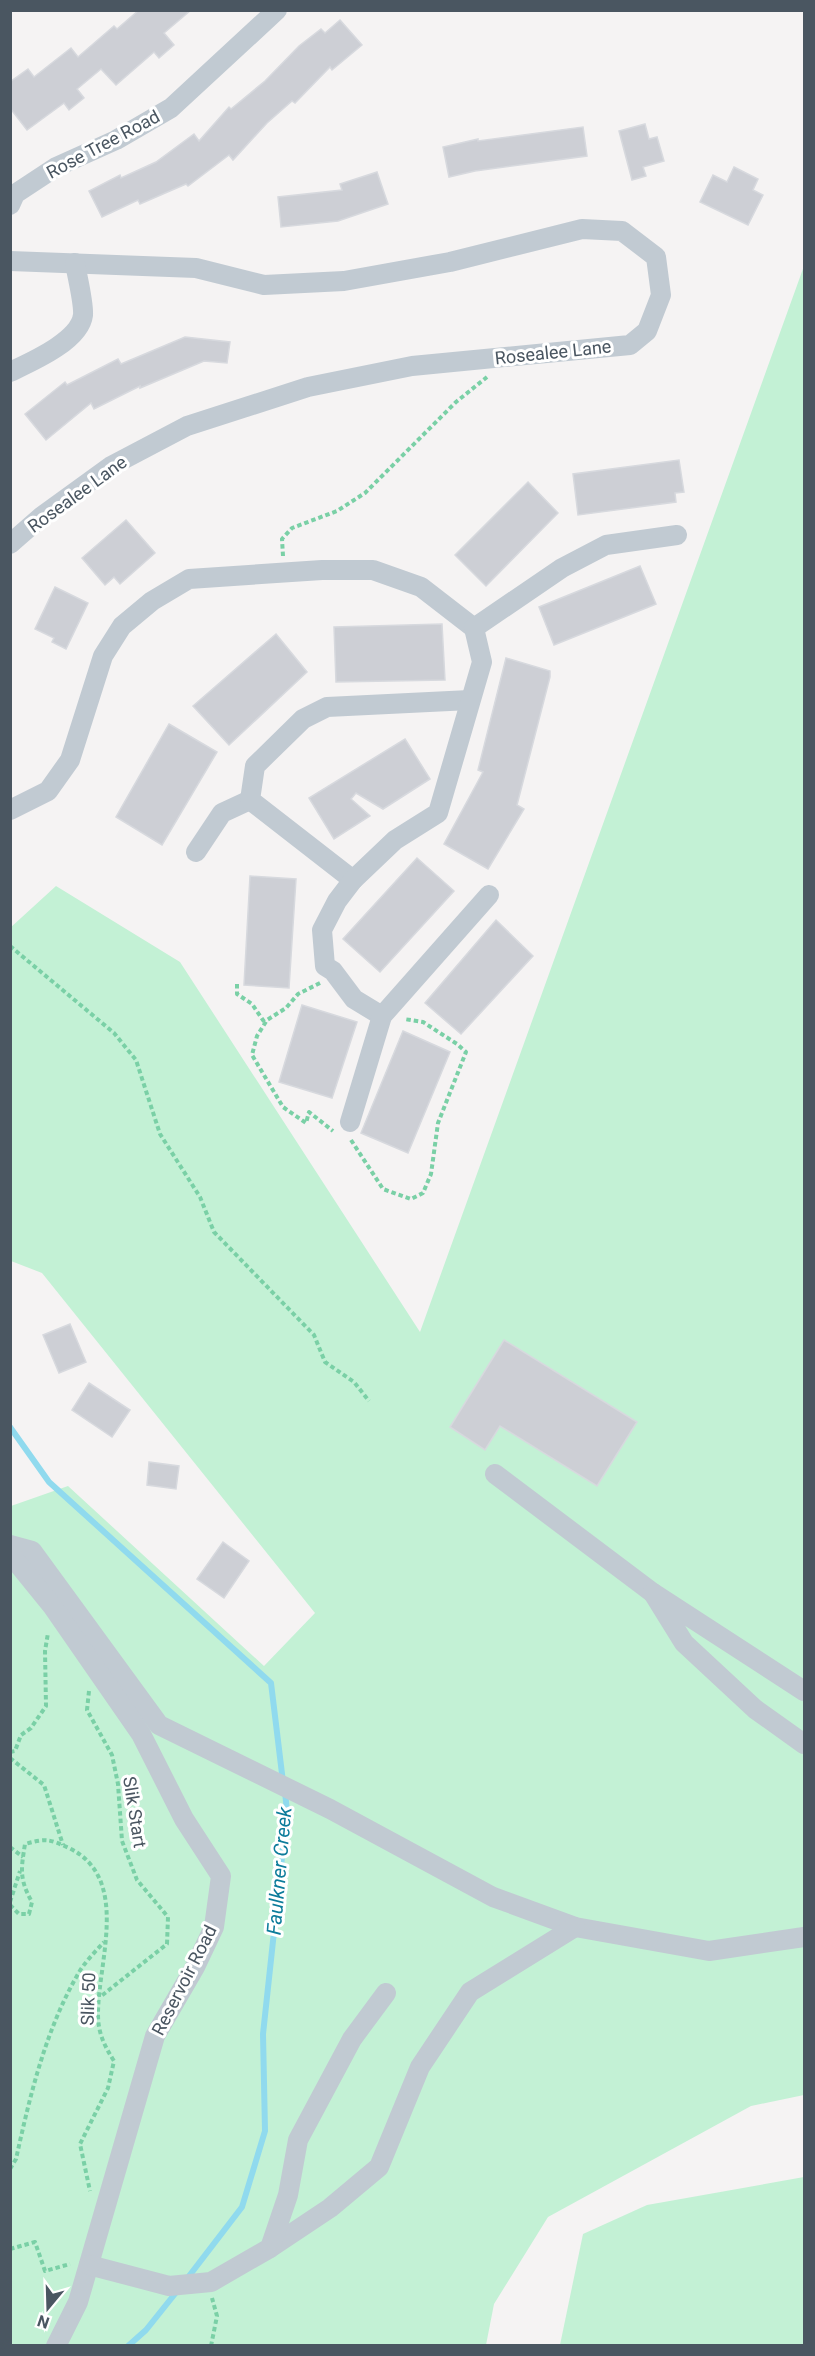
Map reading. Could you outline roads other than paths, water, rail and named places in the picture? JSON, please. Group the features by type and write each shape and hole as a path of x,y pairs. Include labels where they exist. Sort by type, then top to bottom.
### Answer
{"street":[{"name":"Rose Tree Road","path":"10,205 15,194 56,167 116,140 171,108 277,10"},
{"name":"Rosealee Lane","path":"10,261 196,268 264,285 344,281 450,262 582,229 622,231 656,257 661,295 647,331 630,345 412,366 308,387 187,426 111,466 42,516 10,544"},
{"path":"10,372 52,352 74,331 83,316 75,263"},
{"path":"474,628 562,568 606,545 677,535"},
{"path":"10,810 48,791 70,760 103,656 122,626 152,601 189,579 284,572 373,570 421,587 474,628 482,662 438,813 394,840 353,880 337,901 322,930 324,966 333,971 354,999 382,1016"},
{"path":"250,800 255,766 303,719 327,707 470,700"},
{"path":"196,852 222,813 250,800"},
{"path":"250,800 353,880"},
{"path":"344,1134 382,1016 489,895"},
{"path":"495,1474 653,1593 804,1691"},
{"path":"10,1545 32,1551 159,1725 330,1809 493,1897 575,1927 709,1951 804,1936"},
{"name":"Reservoir Road","path":"10,1554 53,1607 141,1734 184,1819 221,1876 214,1927 195,1967 155,2036 78,2302 56,2346"},
{"path":"653,1593 684,1643 755,1709 804,1744"},
{"path":"89,2265 170,2286 208,2283 270,2248 330,2208 379,2167 420,2067 470,1992 575,1927"},
{"path":"270,2248 288,2194 298,2140 352,2039 386,1993"}],"waterway":[{"name":"Faulkner Creek","path":"10,1427 49,1482 271,1683 283,1782"},
{"name":"Faulkner Creek","path":"186,2280 242,2207 265,2131 263,2034 287,1811 285,1792"},
{"name":"Faulkner Creek","path":"128,2346 146,2330 178,2290"}]}
